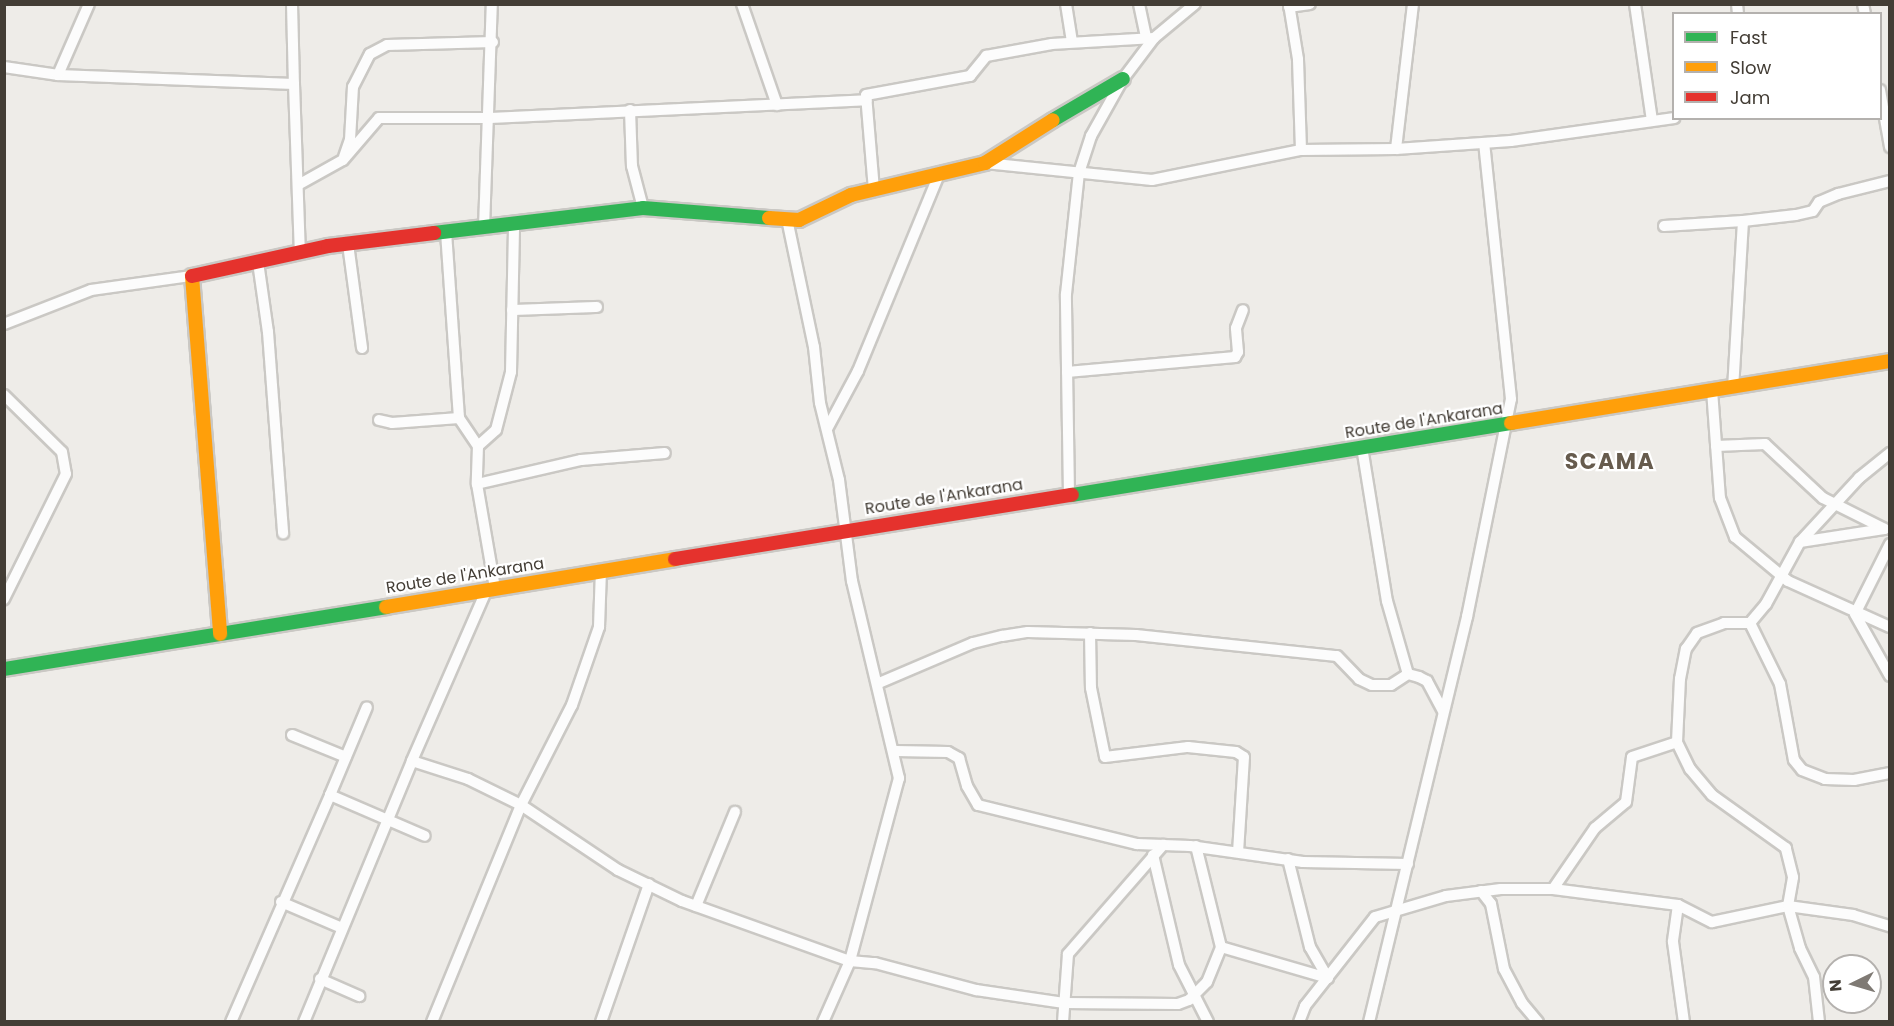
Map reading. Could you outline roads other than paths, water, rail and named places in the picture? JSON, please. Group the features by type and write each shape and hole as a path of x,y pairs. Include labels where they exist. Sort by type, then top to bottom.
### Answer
{"main road":[{"path":"220,634 190,276 348,244 643,208 799,220 851,195 985,163 1001,150 1123,79"},
{"name":"Route de l'Ankarana","path":"4,669 1890,361"}],"street":[{"path":"58,75 89,4"},
{"path":"292,4 300,252"},
{"path":"484,228 493,42 492,4"},
{"path":"742,4 777,105"},
{"path":"1066,4 1072,42"},
{"path":"1139,4 1150,38"},
{"path":"1069,495 1066,294 1079,173 1091,136 1123,79 1150,38 1195,4"},
{"path":"1301,150 1298,59 1289,6 1310,4"},
{"path":"1396,149 1413,4"},
{"path":"1635,4 1653,120"},
{"path":"874,190 866,96 970,76 986,56 1072,42 1150,38"},
{"path":"343,160 351,140 353,87 359,69 370,54 387,45 493,42"},
{"path":"4,67 58,75 294,84"},
{"path":"1882,95 1890,147"},
{"path":"298,185 343,160 379,118 490,118 867,100"},
{"path":"630,110 632,166 643,208"},
{"path":"985,163 1152,180 1301,150 1396,149 1484,143 1672,118"},
{"path":"1369,1022 1443,711 1511,399 1484,143"},
{"path":"827,429 858,371 939,174"},
{"path":"1664,226 1743,221 1805,213 1838,194 1890,181"},
{"path":"787,219 827,429 839,480 852,580 896,752 898,790 850,961 823,1022"},
{"path":"1734,387 1743,221"},
{"path":"478,446 496,430 511,372 514,224"},
{"path":"304,1022 412,760 491,588 477,484 478,446 459,418 446,232"},
{"path":"348,244 362,348"},
{"path":"258,262 268,332 283,533"},
{"path":"4,324 91,290 190,276"},
{"path":"512,310 597,307"},
{"path":"1067,372 1234,357 1238,352 1236,328 1243,310"},
{"path":"1712,390 1720,498 1735,537 1782,576 1855,614 1890,627"},
{"path":"4,395 62,452 66,474 4,599"},
{"path":"379,420 392,423 459,418"},
{"path":"1716,446 1765,444 1823,498 1887,530"},
{"path":"1362,447 1387,601 1407,674"},
{"path":"477,484 581,460 666,453"},
{"path":"1750,623 1782,576 1800,542 1837,505 1859,478 1890,453"},
{"path":"1800,542 1887,530"},
{"path":"1855,614 1890,544"},
{"path":"432,1022 521,806 572,705 599,627 601,571"},
{"path":"1855,614 1890,676"},
{"path":"1750,623 1711,626 1697,633 1686,649 1680,679 1677,742 1690,769 1712,795 1786,848 1793,877 1788,906 1800,948 1814,977 1819,1022"},
{"path":"1750,623 1780,684 1794,760 1802,770 1825,779 1854,780 1890,774"},
{"path":"879,683 973,643 1002,636 1090,633 1215,641 1283,653 1337,656 1359,679 1372,685 1391,685 1407,674"},
{"path":"1090,633 1091,688 1105,757 1188,747 1236,752 1244,757 1238,852"},
{"path":"1407,674 1427,681 1443,711"},
{"path":"231,1022 281,902 368,707"},
{"path":"292,735 346,757"},
{"path":"1553,889 1595,828 1626,802 1632,757 1677,742"},
{"path":"896,752 948,752 959,758 967,786 978,805 1137,844 1196,846 1288,859 1408,864"},
{"path":"412,760 468,779 521,806 618,870 696,906 850,961 875,963 976,990 1064,1003 1178,1004 1194,995 1207,982 1221,947 1196,846"},
{"path":"330,795 425,836"},
{"path":"696,906 735,812"},
{"path":"1063,1022 1068,954 1163,844"},
{"path":"1153,855 1179,964 1208,1022"},
{"path":"1288,859 1310,947 1328,978"},
{"path":"601,1022 649,885"},
{"path":"1299,1022 1305,1006 1375,917 1395,910 1481,891 1553,889 1678,905 1712,922 1788,906 1853,915 1890,926"},
{"path":"1481,891 1491,904 1504,969 1522,1003 1538,1022"},
{"path":"281,902 342,928"},
{"path":"1678,905 1673,942 1684,1022"},
{"path":"1221,947 1328,978"},
{"path":"320,979 360,996"}],"district":[{"name":"SCAMA","path":"1610,462"}]}
